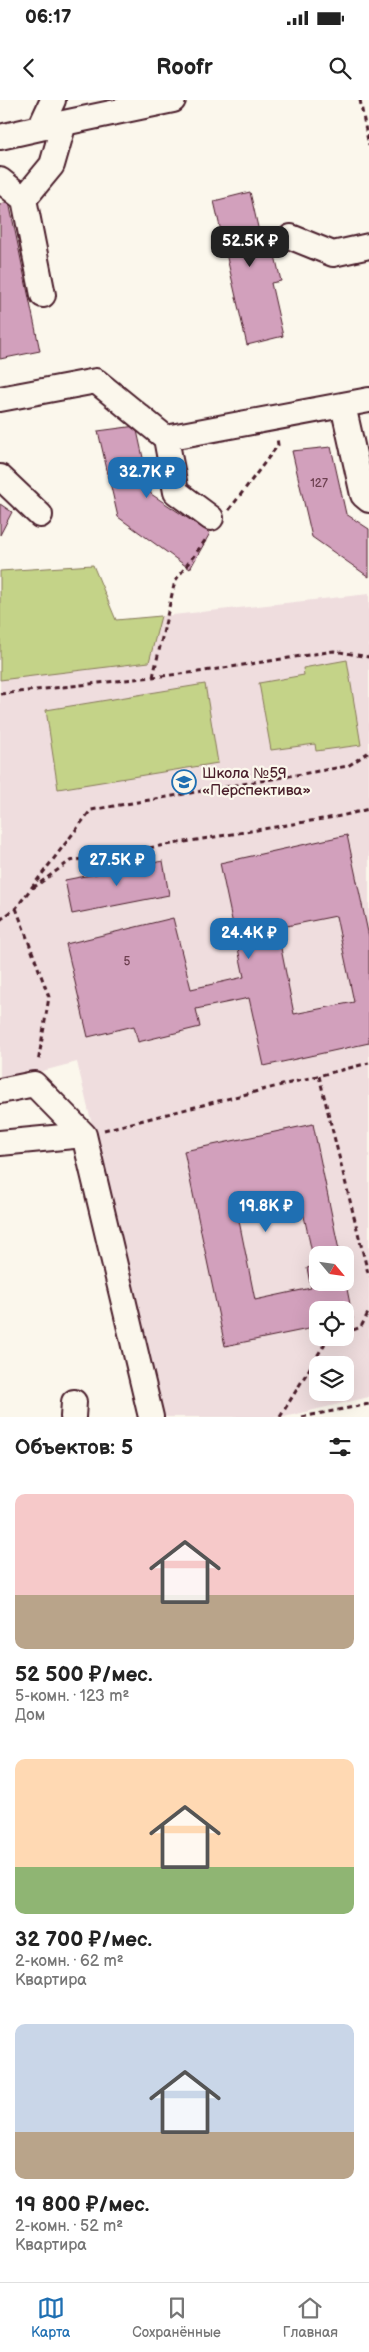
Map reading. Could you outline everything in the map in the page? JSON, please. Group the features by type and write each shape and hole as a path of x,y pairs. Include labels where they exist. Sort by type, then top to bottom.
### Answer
{"lane":[{"path":"40,128 53,100"},
{"path":"0,137 173,100"},
{"path":"24,199 52,165 64,123"},
{"path":"0,180 24,199 43,295"},
{"path":"291,237 333,254 369,246"},
{"path":"0,399 96,381 166,438 176,492 211,518"},
{"path":"166,438 369,400"},
{"path":"343,405 364,495 369,500"},
{"path":"0,476 40,515"},
{"path":"0,1091 34,1084 84,1135 151,1417"},
{"path":"0,1143 84,1135"}],"path":[{"path":"360,100 369,146"},
{"path":"153,677 166,616"},
{"path":"0,694 153,677 334,651 369,657"},
{"path":"0,920 16,908 91,810 348,766 369,752"},
{"path":"30,890 70,861 341,816 369,809"},
{"path":"16,908 49,997 34,1084"},
{"path":"84,1135 369,1063"},
{"path":"319,1076 369,1277"},
{"path":"354,1330 361,1327 369,1311"},
{"path":"280,1417 323,1346"},
{"path":"302,1417 369,1404"}],"shaded area":[{"name":"Школа №59 «Перспектива»","path":"93,565 116,621 369,594 369,1397 354,1401 354,1356 309,1356 309,1401 352,1401 284,1417 161,1417 77,1062 35,1073 0,1098 0,571"}],"green space":[{"path":"93,565 116,620 161,616 149,662 0,680 0,571"},
{"path":"347,660 361,745 316,751 315,744 271,750 259,683 304,675 303,668"},
{"path":"205,684 218,763 58,789 46,710"}],"building":[{"path":"250,192 262,245 272,243 281,281 271,283 283,336 247,345 214,201"},
{"path":"9,202 40,351 0,359 0,204"},
{"path":"136,426 151,494 210,533 190,569 118,517 98,431"},
{"path":"331,447 346,514 369,529 369,577 312,537 292,451"},
{"path":"0,504 12,512 0,535"},
{"path":"347,835 369,937 369,1043 264,1066 249,998 196,1009 200,1027 138,1042 134,1026 88,1037 66,944 173,918 191,989 244,977 220,863","holes":["336,916 354,1002 294,1014 277,928"]},
{"path":"163,861 169,895 72,914 65,880"},
{"path":"313,1124 338,1246 311,1246 300,1198 237,1211 255,1300 309,1288 309,1291 347,1291 349,1301 309,1301 309,1329 225,1346 184,1151"}],"place":[{"name":"Школа №59 «Перспектива»","path":"184,782"}]}
